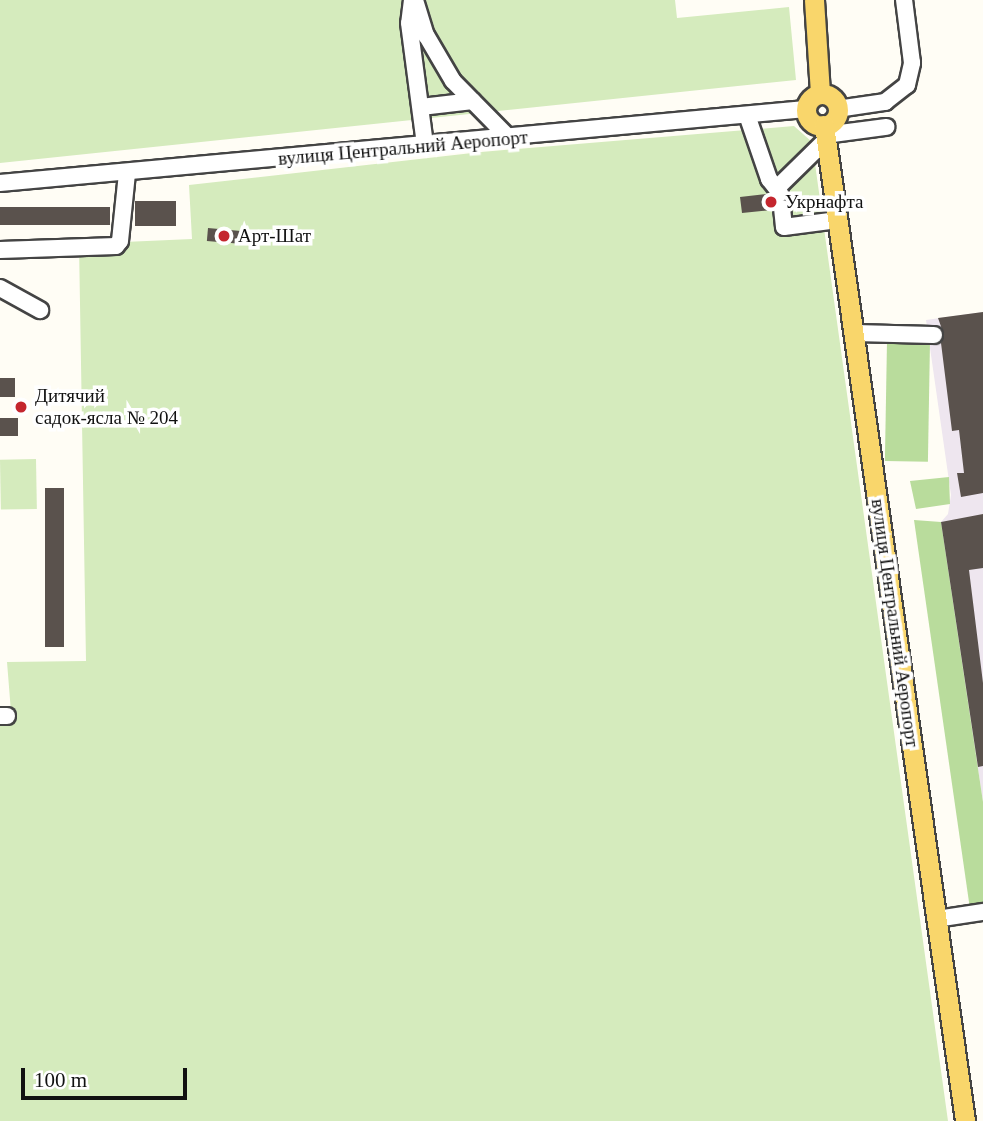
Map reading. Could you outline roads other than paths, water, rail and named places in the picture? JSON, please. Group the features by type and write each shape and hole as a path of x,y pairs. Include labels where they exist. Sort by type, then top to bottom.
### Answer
{"main road":[{"path":"814,0 820,94"},
{"path":"820,94 831,97 837,109 825,133 810,120 806,109 811,98 820,94"},
{"name":"вулиця Центральний Аеропорт","path":"825,133 965,1121"}],"street":[{"path":"413,0 426,35 453,81 508,137"},
{"path":"413,0 409,23 425,145"},
{"path":"837,109 886,102 907,85 912,63 904,0"},
{"path":"421,107 473,101"},
{"name":"вулиця Центральний Аеропорт","path":"0,183 806,109"},
{"path":"747,115 769,179 780,196 784,227 838,220"},
{"path":"780,196 825,133 886,127"},
{"path":"0,250 116,246 120,241 127,173"},
{"path":"0,288 40,310"},
{"path":"854,333 934,335"},
{"path":"937,919 983,912"}],"place":[{"name":"Укрнафта","path":"771,202"},
{"name":"Арт-Шат","path":"224,236"},
{"name":"Дитячий садок-ясла № 204","path":"21,407"}]}
